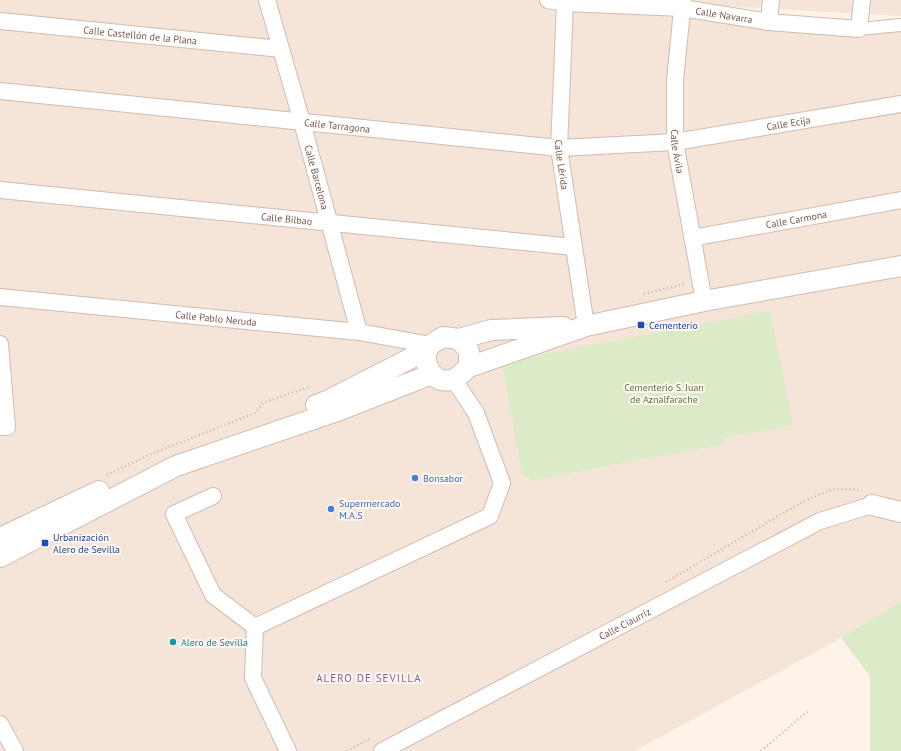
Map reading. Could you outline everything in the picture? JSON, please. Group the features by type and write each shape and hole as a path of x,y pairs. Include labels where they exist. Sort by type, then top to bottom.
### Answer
{"street":[{"name":"Calle Barcelona","path":"267,0 302,122 358,332"},
{"name":"Calle Navarra","path":"548,0 565,2 683,4 769,22 859,29 901,24"},
{"path":"769,22 771,0"},
{"path":"859,29 862,0"},
{"name":"Calle Lérida","path":"565,2 559,148 586,326"},
{"name":"Calle Ávila","path":"683,4 675,80 676,142 704,301"},
{"name":"Calle Castellón de la Plana","path":"0,21 281,49"},
{"name":"Calle Tarragona","path":"0,91 559,148 676,142"},
{"name":"Calle Ecija","path":"676,142 901,104"},
{"name":"Calle Bilbao","path":"0,190 329,224 574,247"},
{"name":"Calle Carmona","path":"692,238 901,200"},
{"path":"429,348 426,363 432,374 442,380 454,380 469,367 586,326 704,301 901,266"},
{"name":"Calle Pablo Neruda","path":"0,297 358,332 429,348"},
{"path":"0,538 169,458 329,400 429,348 443,337 459,339 492,330 586,326"},
{"path":"459,339 469,352 469,367"},
{"path":"0,344 4,427"},
{"path":"0,557 176,466 340,410 432,374"},
{"path":"255,627 490,516 502,483 476,413 454,380"},
{"path":"213,496 174,514 213,595 255,627"},
{"path":"872,505 901,512"},
{"name":"Calle Ciaurriz","path":"382,751 820,521 872,505"},
{"path":"255,627 253,678 288,751"},
{"path":"0,724 15,751"}],"path":[{"path":"106,475 149,455 255,413 263,403 307,387 315,386"},
{"path":"761,751 808,711"}],"shaded area":[{"path":"0,0 678,0 677,16 901,23 901,601 841,638 635,751 0,751"},
{"path":"688,0 901,0 901,16 688,4"}],"green space":[{"name":"Cementerio S. Juan de Aznalfarache","path":"770,311 793,425 723,438 724,444 532,480 522,474 502,362"},
{"path":"901,601 901,751 870,751 870,676 841,638"}],"place":[{"name":"Cementerio","path":"641,325"},
{"name":"Bonsabor","path":"415,478"},
{"name":"Supermercado M.A.S","path":"331,509"},
{"name":"Urbanización Alero de Sevilla","path":"45,543"},
{"name":"Alero de Sevilla","path":"173,642"}],"district":[{"name":"ALERO DE SEVILLA","path":"369,678"}]}
